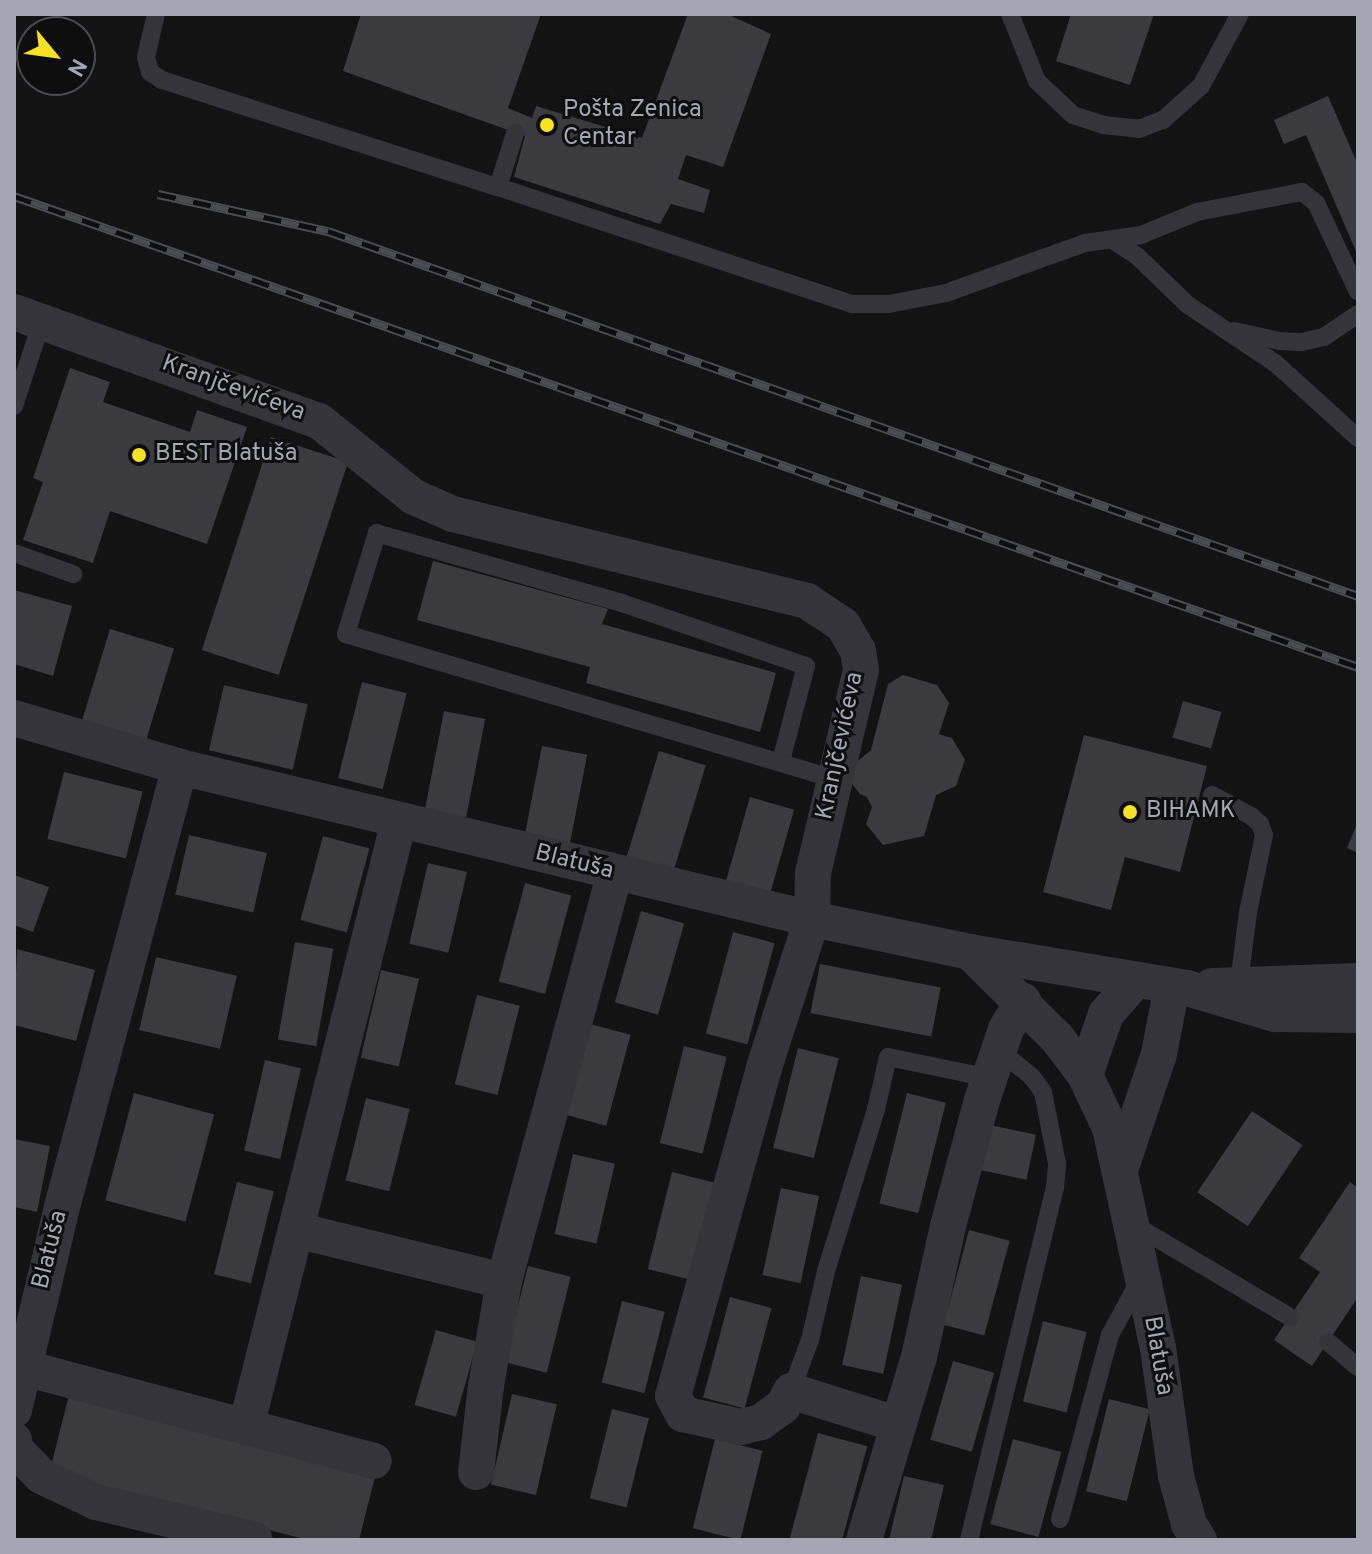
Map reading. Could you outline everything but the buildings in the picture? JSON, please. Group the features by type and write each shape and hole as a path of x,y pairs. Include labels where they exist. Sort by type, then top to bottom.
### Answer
{"street":[{"name":"Kranjčevićeva","path":"28,316 319,421 414,497 453,514 807,601 843,625 860,661 861,670 813,873 812,919 764,1068 673,1396 683,1414 741,1427 761,1422 783,1406 791,1391"},
{"name":"Blatuša","path":"14,718 180,767 812,919 970,952 1180,987 1275,1014 1358,1015"},
{"name":"Blatuša","path":"14,1410 21,1367 180,767"},
{"path":"246,1427 399,821"},
{"path":"476,1472 486,1386 504,1281 615,873"},
{"name":"Blatuša","path":"970,952 1023,1001 1085,1075 1110,1128 1158,1348 1176,1476 1189,1524 1199,1540"},
{"path":"1085,1075 1106,1014 1135,981"},
{"name":"Blatuša","path":"1180,987 1358,981"},
{"name":"Blatuša","path":"1120,1170 1180,987"},
{"path":"864,1540 896,1424 919,1357 948,1226 994,1064 1006,1029 1023,1001"},
{"path":"296,1230 504,1281"},
{"path":"21,1367 374,1461"},
{"path":"791,1391 896,1424"},
{"path":"14,1440 15,1449 41,1476 96,1502 255,1540"}],"lane":[{"path":"156,14 146,57 150,72 162,80 851,304 889,304 946,293 1085,243 1141,235 1197,212 1302,192 1316,203 1358,292"},
{"path":"1010,14 1037,81 1073,115 1103,125 1139,129 1163,120 1201,86 1240,14"},
{"path":"498,187 515,133"},
{"path":"1114,241 1137,256 1188,305 1275,363 1358,438"},
{"path":"1222,328 1280,341 1302,342 1324,337 1358,314"},
{"path":"14,406 28,316"},
{"path":"781,761 806,666 622,603 377,533 346,634 835,779"},
{"path":"14,553 73,574"},
{"path":"1212,795 1251,816 1260,824 1264,835 1248,912 1239,983"},
{"path":"791,1391 810,1340 826,1271 876,1109 888,1057 994,1064 1032,1077 1043,1092 1057,1163 1055,1188 969,1540"},
{"path":"1129,1222 1290,1317"},
{"path":"1060,1519 1110,1335 1142,1275"},
{"path":"1328,1342 1358,1367"}],"railway":[{"path":"158,194 328,231 1358,596"},
{"path":"14,196 1358,667"}],"place":[{"name":"Pošta Zenica Centar","path":"547,125"},
{"name":"BEST Blatuša","path":"139,455"},
{"name":"BIHAMK","path":"1130,812"}]}
